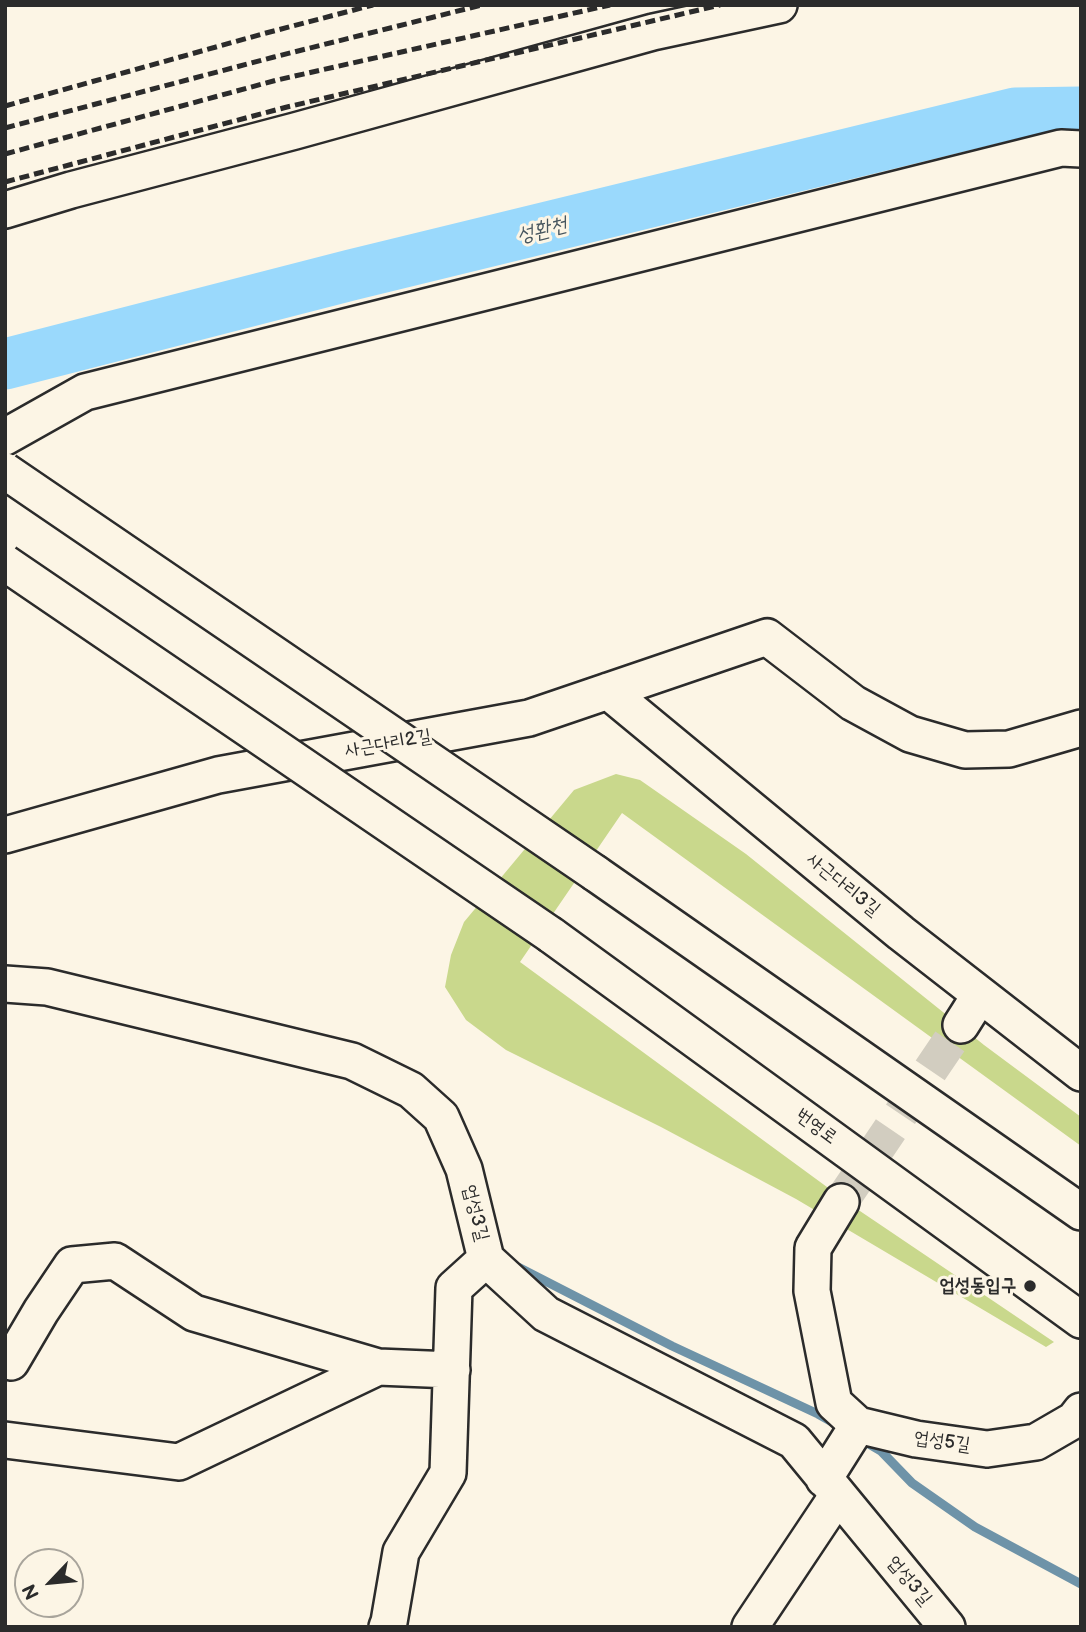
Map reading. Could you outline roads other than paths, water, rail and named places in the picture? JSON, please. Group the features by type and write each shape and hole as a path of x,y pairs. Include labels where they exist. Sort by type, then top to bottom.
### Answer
{"street":[{"path":"5,210 653,32 779,5"},
{"path":"5,437 85,392 1061,148 1081,149"},
{"path":"5,471 595,873 1081,1212"},
{"name":"번영로","path":"5,563 551,935 1081,1320"},
{"name":"사근다리2길","path":"5,835 218,775 529,718 767,637 853,703 910,734 965,750 1009,749 1081,727"},
{"name":"사근다리3길","path":"608,691 901,933 1081,1073"},
{"name":"업성3길","path":"5,984 47,987 352,1061 411,1090 441,1117 464,1169 486,1259 546,1314 794,1441 832,1478 947,1627"},
{"path":"961,1025 980,995"},
{"path":"750,1627 832,1478 856,1427 834,1403 812,1291 813,1248 841,1202"},
{"path":"387,1627 401,1552 448,1473 454,1288 486,1259"},
{"path":"10,1362 72,1265 115,1261 194,1312 378,1367 452,1370"},
{"path":"5,1440 179,1462 378,1367"},
{"name":"업성5길","path":"856,1427 916,1440 987,1448 1036,1442 1074,1420 1081,1411"}],"waterway":[{"name":"성환천","path":"5,364 351,275 1015,113 1081,112"},
{"path":"518,1267 672,1346 834,1423"},
{"path":"864,1441 881,1451 912,1483 975,1527 1081,1584"}],"tunnel":[{"path":"841,1202 961,1025"}],"railway":[{"path":"5,106 373,5"},
{"path":"5,128 482,5"},
{"path":"5,154 277,80 610,5"},
{"path":"5,182 287,107 720,5"}],"place":[{"name":"업성동입구","path":"1030,1286"}]}
